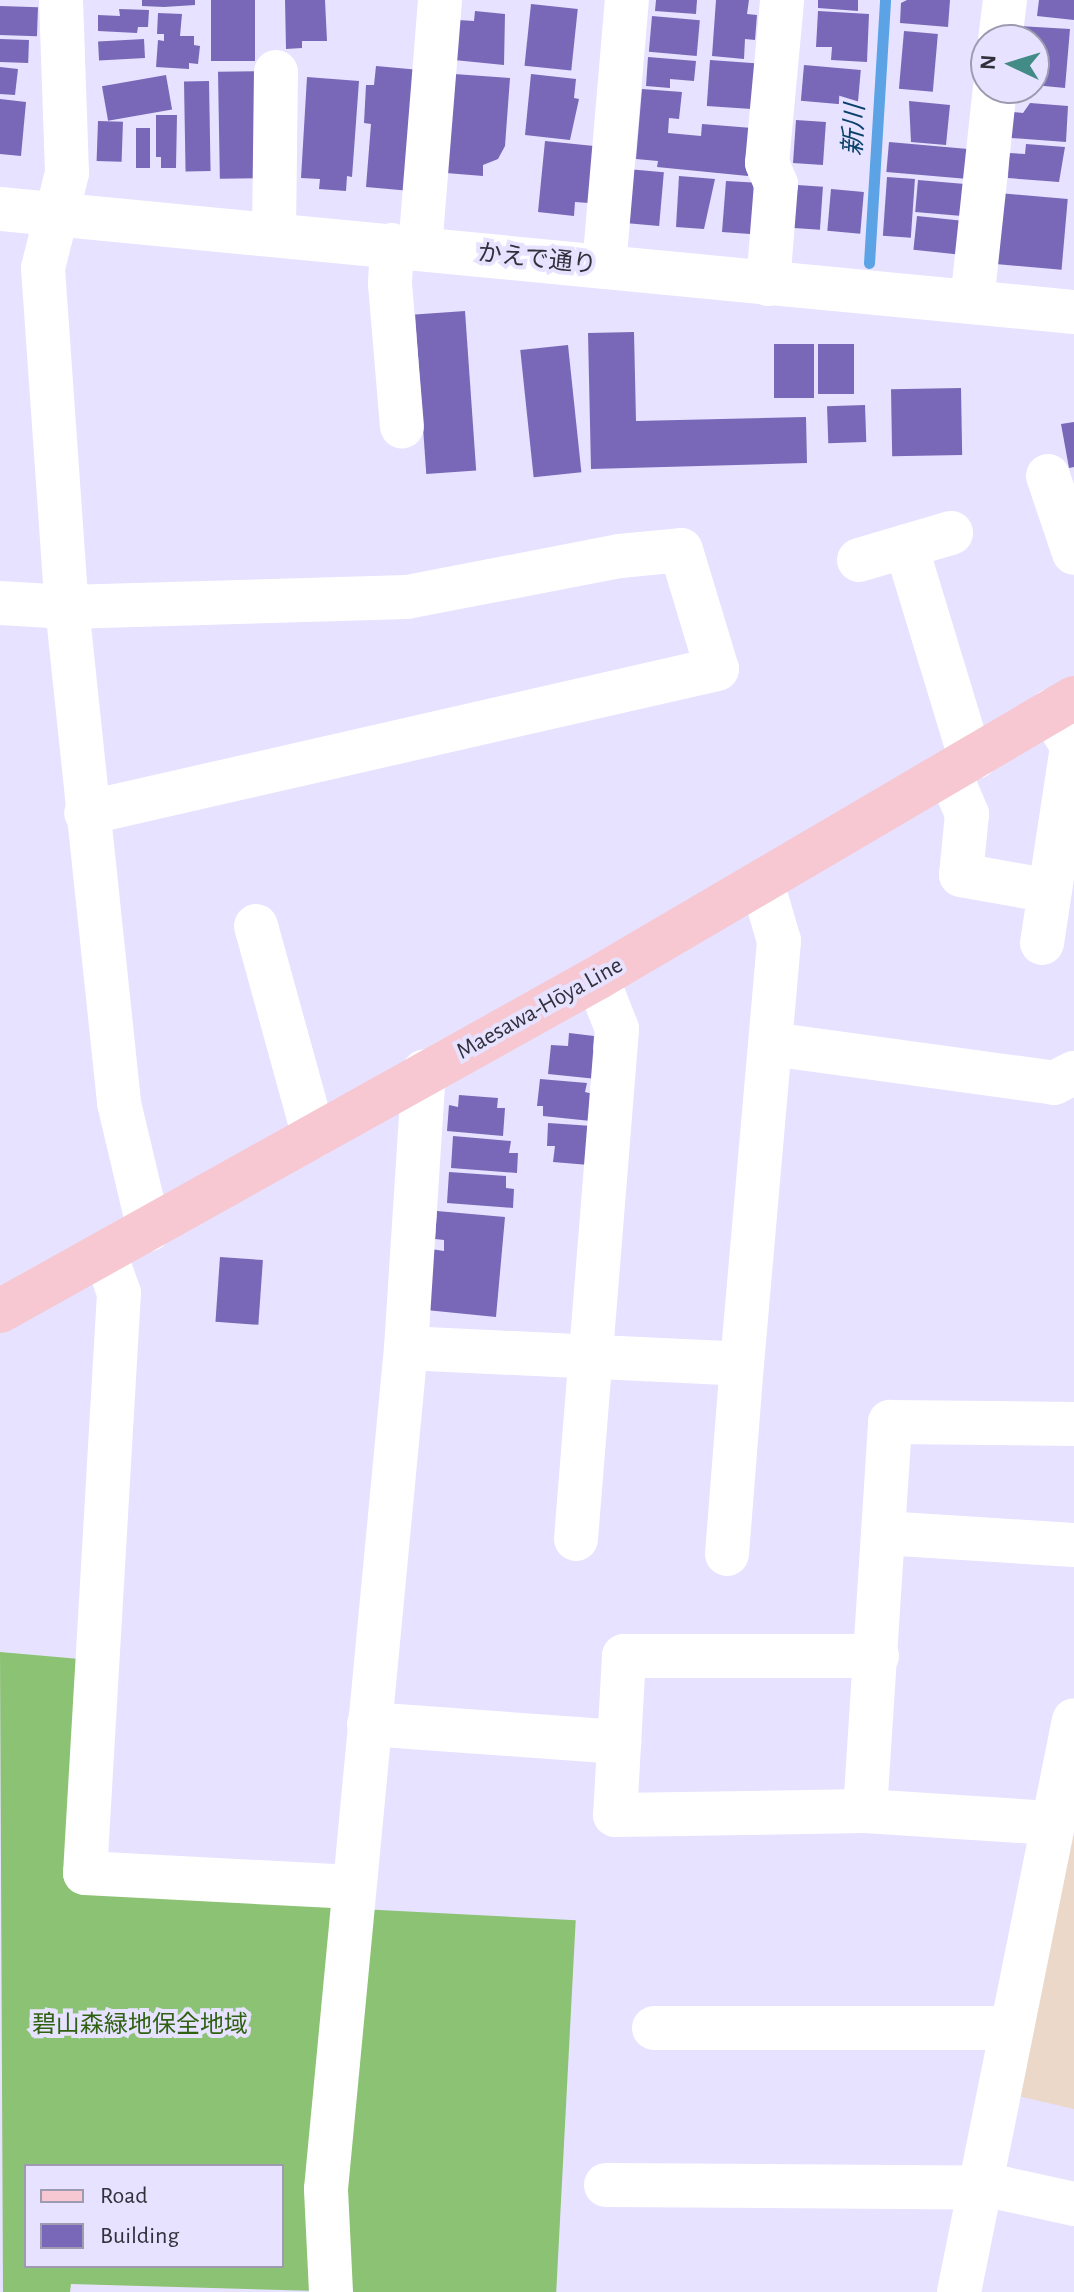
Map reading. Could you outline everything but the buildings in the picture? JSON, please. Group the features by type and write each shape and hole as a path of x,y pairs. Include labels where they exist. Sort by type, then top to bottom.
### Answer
{"main road":[{"name":"Maesawa-Hōya Line","path":"0,1311 597,978 1063,705"}],"street":[{"path":"61,0 67,173 43,268 67,607 86,813 119,1103 149,1230"},
{"path":"402,426 390,284 406,247 440,0"},
{"path":"604,267 627,0"},
{"path":"768,284 776,184 767,163 782,0"},
{"path":"1002,24 1005,0"},
{"path":"274,234 276,72"},
{"path":"972,302 993,104"},
{"name":"かえで通り","path":"0,209 1074,312"},
{"path":"1048,476 1074,553"},
{"path":"859,560 951,533"},
{"path":"906,546 965,740 962,764 967,814 961,875 1050,891"},
{"path":"0,603 67,607 407,597 620,556 681,550 717,669 86,813"},
{"path":"1042,943 1072,746 1063,705"},
{"path":"727,1554 779,941 762,883"},
{"path":"256,926 314,1136"},
{"path":"576,1539 617,1029 597,978"},
{"path":"771,1044 1054,1083 1074,1073"},
{"path":"331,2292 326,2189 406,1348 424,1072"},
{"path":"105,1254 119,1293 85,1873 354,1887"},
{"path":"406,1348 742,1364"},
{"path":"865,1811 890,1422 1074,1424"},
{"path":"883,1533 1074,1545"},
{"path":"877,1656 624,1656 615,1815 865,1811 1050,1823"},
{"path":"959,2292 1050,1823 1074,1720"},
{"path":"369,1724 619,1742"},
{"path":"654,2028 1011,2028"},
{"path":"606,2185 1001,2188 1074,2204"}],"shaded area":[{"path":"1074,1833 1074,2109 1018,2096"}],"green space":[{"name":"碧山森緑地保全地域","path":"0,1652 91,1660 73,1881 343,1897 318,2291 71,2284 70,2292 3,2292"},
{"path":"360,1909 576,1920 556,2292 340,2291"}],"waterway":[{"name":"新川","path":"869,263 885,0"}]}
